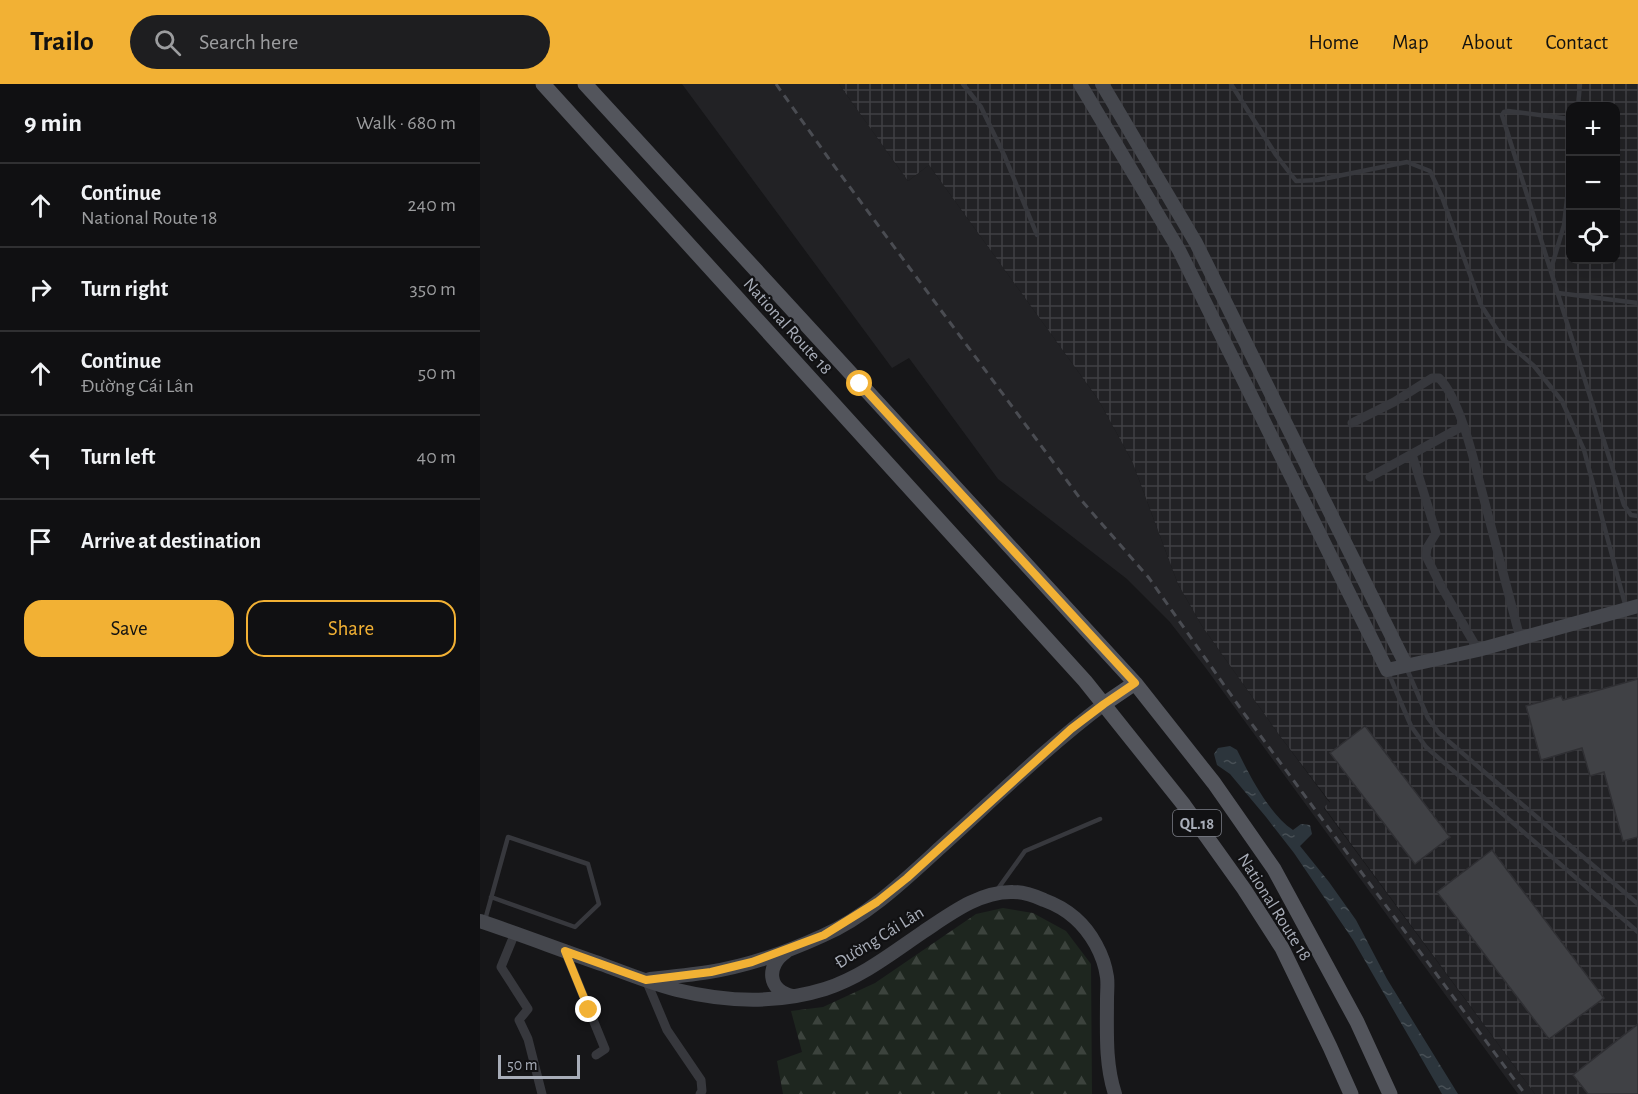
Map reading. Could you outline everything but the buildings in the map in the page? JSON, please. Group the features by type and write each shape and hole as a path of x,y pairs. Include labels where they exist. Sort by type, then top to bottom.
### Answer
{"main road":[{"name":"National Route 18","path":"543,84 1104,704 1184,805 1244,889 1282,948 1351,1094"},
{"name":"National Route 18","path":"585,84 1135,683 1214,783 1274,869 1357,1022 1390,1094"},
{"path":"1080,84 1179,250 1387,670 1478,650 1632,607"},
{"path":"1102,84 1196,243 1406,664"},
{"path":"646,980 711,972 752,962 824,935 877,902 1071,729 1135,683"},
{"name":"Đường Cái Lân","path":"482,922 677,990 748,1000 777,999 828,988 857,975 973,901 1014,892 1034,896 1055,904 1075,917 1088,932 1102,956 1107,978 1108,1058 1114,1094"},
{"path":"790,949 778,957 774,964 772,978 775,985 786,994 802,995"}],"street":[{"path":"1352,423 1394,402 1432,378 1439,378 1445,384 1458,411 1469,443 1520,638"},
{"path":"1370,477 1463,426"},
{"path":"1412,454 1436,532 1427,548 1426,556 1478,650"},
{"path":"515,933 501,967 528,1009 519,1020 532,1053 542,1094"},
{"path":"565,951 605,1049 596,1055"},
{"path":"646,980 667,1030 701,1080 700,1094"}],"lane":[{"path":"963,84 981,107 1005,157 1037,235"},
{"path":"1231,84 1276,155 1296,181 1318,180 1407,162 1430,171 1442,197 1481,305 1503,339 1534,366 1562,401 1584,450 1632,607"},
{"path":"1578,102 1580,84"},
{"path":"1566,118 1508,111 1502,115 1624,505 1631,515 1638,516"},
{"path":"1551,269 1564,225 1566,207"},
{"path":"1558,292 1638,303"},
{"path":"1406,664 1428,718 1439,732 1638,904"},
{"path":"1387,670 1411,726 1426,747 1638,932"},
{"path":"993,895 1025,851 1100,819"},
{"path":"482,922 508,837 588,864 599,904 575,927 491,897"}],"shaded area":[{"path":"682,84 839,84 908,181 929,165 1098,399 1132,461 1178,584 1202,626 1330,803 1324,808 1535,1094 1518,1094 1169,621 1127,579 998,479 909,358 892,368"},
{"path":"839,84 1638,84 1638,1094 1535,1094 1324,807 1330,802 1202,626 1178,584 1132,461 1098,399 929,165 908,181"}],"green space":[{"path":"1003,908 1033,913 1066,931 1091,964 1092,1094 783,1094 777,1061 802,1052 791,1011 823,1007 875,983 976,914"}],"water":[{"path":"1230,746 1237,750 1268,805 1284,823 1293,830 1301,824 1310,825 1312,834 1300,846 1356,920 1387,979 1458,1094 1442,1094 1353,940 1294,853 1230,774 1217,765 1214,754 1218,748"}],"railway":[{"path":"776,84 1082,501 1149,578 1243,712 1525,1094"}],"route":[{"path":"589,1010 565,951 646,980 711,972 752,962 824,935 877,902 907,878 1071,729 1135,683 860,384"}]}
